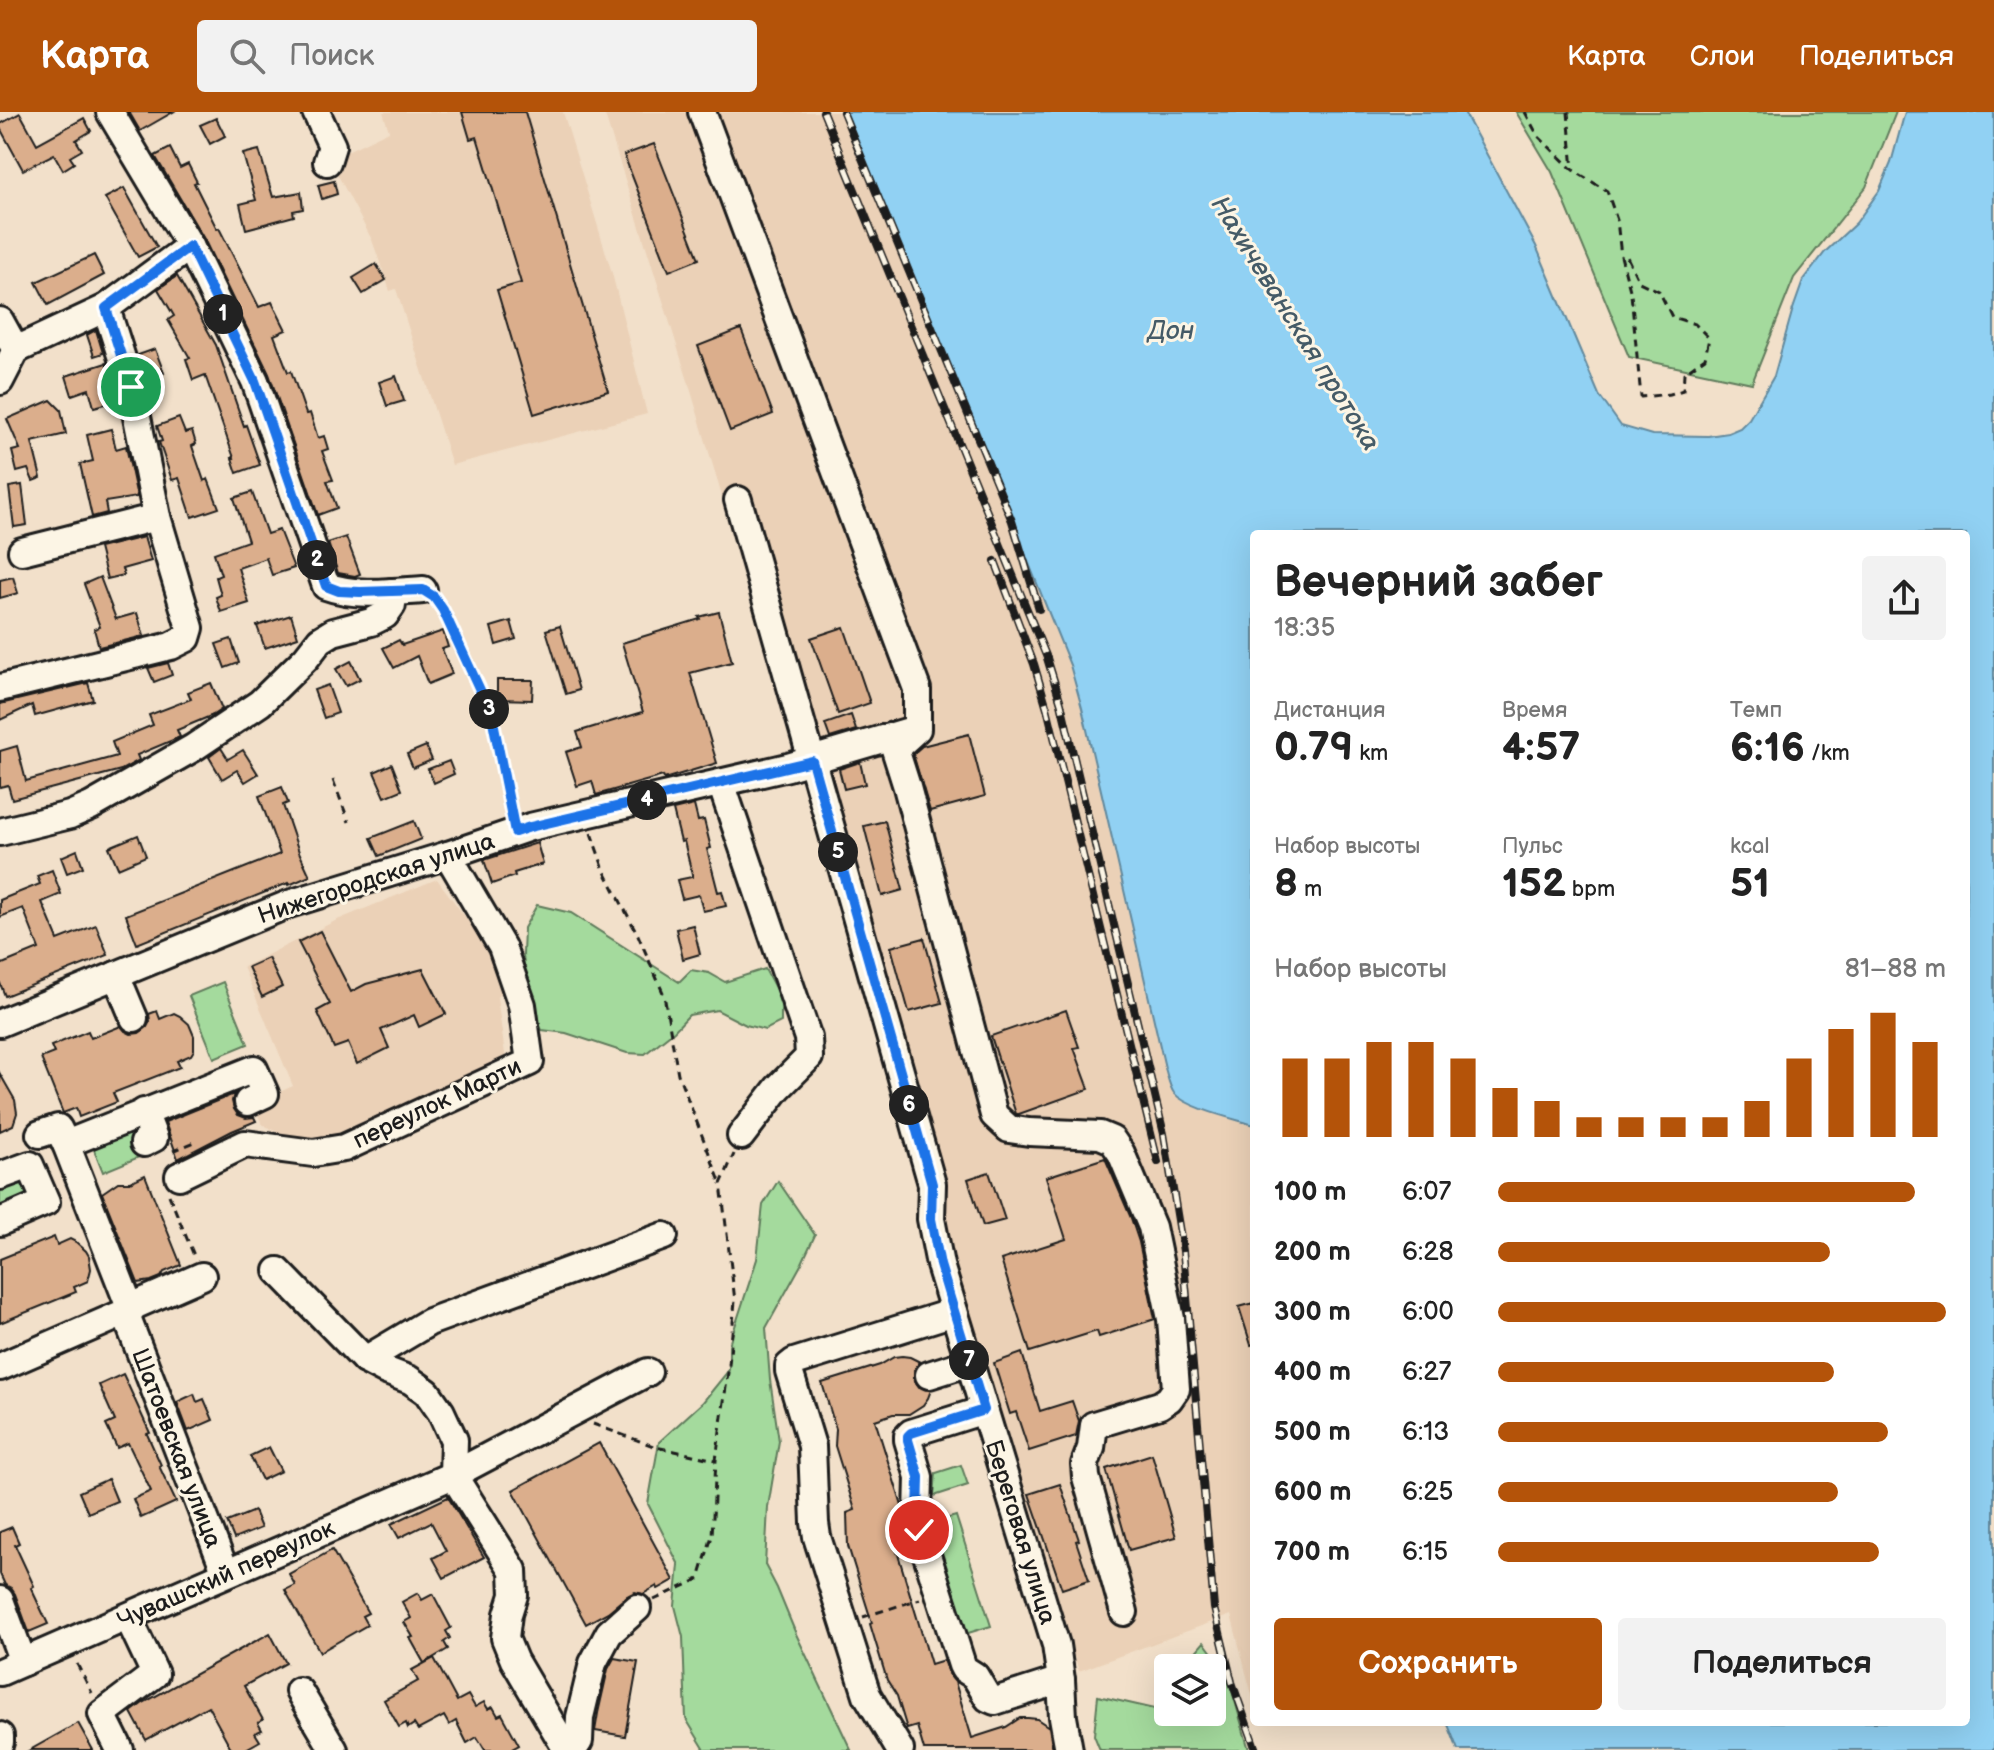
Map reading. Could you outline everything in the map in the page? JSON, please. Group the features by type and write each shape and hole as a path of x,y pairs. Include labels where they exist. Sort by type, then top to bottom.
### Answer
{"street":[{"path":"110,112 190,246 255,381 326,586 339,591 423,590"},
{"path":"316,112 332,146 327,162"},
{"path":"702,112 917,689 917,729 895,749 994,1115 1009,1129 1100,1135 1112,1140 1121,1153 1152,1227 1171,1319 1176,1389 1160,1405 1094,1425 1085,1464 1124,1612"},
{"path":"0,381 16,350 106,308 190,246"},
{"path":"0,688 171,646 187,638 190,628 157,517 131,387 106,308"},
{"path":"0,321 16,350"},
{"name":"Береговая улица","path":"738,500 932,1184 931,1219 940,1265 1056,1645 1061,1680 1063,1741"},
{"path":"22,551 157,517"},
{"path":"0,832 70,815 91,806 193,748 260,703 320,640 333,632 385,615 392,605 392,592"},
{"name":"Нижегородская улица","path":"0,1023 289,904 515,832 812,761 917,729"},
{"path":"721,783 809,1048 809,1057 778,1088 741,1136"},
{"name":"переулок Марти","path":"174,1174 245,1144 313,1153 344,1148 530,1062 522,1005 502,947 448,855"},
{"path":"116,975 134,1018"},
{"path":"40,1134 58,1128 66,1144 254,1069 265,1094 248,1102"},
{"path":"144,1112 154,1138 144,1143"},
{"name":"Шатоевская улица","path":"66,1144 86,1220 128,1314 226,1573"},
{"path":"0,1176 30,1165 46,1202 0,1222"},
{"path":"365,1360 429,1322 664,1236"},
{"path":"278,1271 365,1360 410,1380 427,1392 441,1412 454,1440 453,1475 513,1570 514,1595 505,1638 514,1660 570,1750 579,1741 580,1717 593,1663 609,1633 637,1608"},
{"path":"0,1367 128,1314 202,1276"},
{"path":"900,1750 867,1695 816,1531 812,1446 789,1366 954,1312"},
{"path":"929,1375 970,1362"},
{"name":"Чувашский переулок","path":"12,1667 453,1475 648,1372"},
{"path":"984,1410 908,1436 919,1477 919,1530 962,1665 975,1676 991,1701 1061,1680"},
{"path":"0,1600 12,1667"},
{"path":"120,1750 102,1714 155,1674 128,1617"},
{"path":"299,1691 334,1750"}],"path":[{"path":"1525,112 1538,136 1573,170 1607,191 1617,220 1621,256 1631,294 1641,397 1683,390 1684,373 1705,358 1709,338 1695,324 1672,317 1659,291 1639,282 1627,257 1621,256"},
{"path":"1568,112 1573,170"},
{"path":"423,590 434,597 443,610 492,716 515,832"},
{"path":"333,780 349,822"},
{"path":"585,814 604,870 638,935 664,995 678,1074 721,1184 735,1301 716,1460 712,1536 699,1579 637,1608"},
{"path":"721,1184 741,1136"},
{"path":"200,1140 174,1174 202,1276"},
{"path":"567,1415 656,1447 716,1460"},
{"path":"844,1623 939,1593"},
{"path":"66,1643 102,1714"}],"shaded area":[{"path":"383,112 563,112 612,273 647,414 452,465 396,289 390,291 372,240 331,162 389,131"},
{"path":"604,112 846,112 1070,665 1165,1068 1190,1104 1250,1124 1250,1688 1231,1615 1079,1671 1002,1445 688,381"},
{"path":"437,879 486,945 504,988 497,997 506,1061 342,1141 317,1145 284,1136 262,1124 253,1104 293,1086 243,967 335,921"}],"green space":[{"path":"1516,112 1896,112 1866,187 1794,278 1752,383 1629,357 1552,172"},
{"path":"537,905 571,913 679,982 691,970 709,973 725,982 765,969 781,999 781,1022 765,1030 746,1025 717,1010 689,1015 645,1054 627,1053 566,1033 542,1030 528,1004 523,955 524,928"},
{"path":"223,982 248,1044 214,1058 189,996"},
{"path":"132,1125 144,1155 103,1172 91,1142"},
{"path":"21,1174 38,1192 0,1217 0,1182"},
{"path":"778,1181 815,1235 766,1328 779,1441 768,1507 765,1565 851,1750 705,1750 686,1719 683,1637 675,1606 679,1565 648,1504 659,1442 703,1402 729,1370 729,1345 757,1259 763,1205"},
{"path":"961,1465 968,1485 934,1496 936,1473"},
{"path":"956,1516 991,1626 965,1634 933,1532 935,1522"},
{"path":"1204,1642 1213,1654 1194,1654"},
{"path":"1226,1672 1249,1750 1100,1750 1094,1735 1098,1696 1154,1709 1154,1726 1226,1726"}],"water":[{"path":"846,112 1464,112 1536,246 1599,395 1621,426 1652,435 1708,436 1728,433 1740,428 1749,419 1774,376 1803,281 1825,252 1856,223 1879,191 1891,163 1905,112 1994,112 1994,1750 1458,1750 1449,1726 1970,1726 1970,530 1250,530 1250,1124 1189,1103 1174,1093 1169,1081 1070,665"}],"building":[{"path":"129,112 173,112 140,131"},
{"path":"462,112 525,112 608,391 534,414 497,290 521,283 477,137 470,139"},
{"path":"20,113 37,144 84,118 91,131 76,140 82,150 70,157 74,163 63,170 54,154 23,170 0,128 0,124"},
{"path":"216,118 225,136 210,144 200,125"},
{"path":"654,144 699,259 669,271 624,155"},
{"path":"170,148 180,168 188,164 197,182 194,183 259,307 272,302 286,330 274,335 306,414 310,413 318,438 324,436 328,449 322,451 333,480 327,481 337,508 318,515 269,374 204,239 155,156"},
{"path":"259,150 273,197 301,192 303,209 293,211 294,216 246,229 240,204 256,200 243,154"},
{"path":"334,181 337,194 322,199 318,185"},
{"path":"124,188 157,247 138,257 105,198"},
{"path":"94,255 104,275 48,305 36,282"},
{"path":"376,264 386,280 363,294 353,278"},
{"path":"177,276 216,345 260,465 237,473 205,375 193,380 186,359 190,358 168,320 174,316 158,289"},
{"path":"741,329 773,414 730,431 698,346"},
{"path":"96,330 103,353 94,356 87,335"},
{"path":"155,349 164,373 146,380 138,355"},
{"path":"106,363 117,401 94,407 89,389 72,395 66,376"},
{"path":"396,376 404,401 387,406 379,382"},
{"path":"51,400 61,410 66,434 32,442 41,478 33,481 28,469 17,472 12,451 20,449 7,419"},
{"path":"179,418 185,433 192,431 196,444 192,446 204,481 208,479 219,508 192,517 179,478 172,480 159,442 162,441 157,426"},
{"path":"111,429 116,449 126,446 137,497 105,502 107,513 92,517 80,464 93,461 87,435"},
{"path":"22,485 27,525 14,527 9,487"},
{"path":"252,492 267,534 279,530 294,568 272,575 266,558 238,568 249,603 221,612 216,597 221,595 216,577 221,575 214,553 248,541 234,498"},
{"path":"144,537 151,561 122,569 124,575 107,579 99,548"},
{"path":"346,537 360,574 355,576 338,573 328,543"},
{"path":"13,577 18,593 0,598 0,580"},
{"path":"100,577 116,619 137,613 144,636 99,647 94,629 100,627 84,584"},
{"path":"719,612 732,662 690,673 717,763 596,795 592,781 577,786 566,752 582,747 577,732 643,712 622,643"},
{"path":"291,615 298,637 265,648 257,626"},
{"path":"511,621 516,639 496,645 491,627"},
{"path":"560,626 579,690 566,694 546,630"},
{"path":"844,627 870,703 838,714 811,638"},
{"path":"443,631 448,647 442,649 452,674 428,684 417,656 394,668 383,648 399,640 402,645"},
{"path":"231,639 239,663 225,668 216,644"},
{"path":"351,661 360,679 346,686 336,669"},
{"path":"168,663 172,675 154,682 148,668"},
{"path":"497,680 533,680 532,700 497,699"},
{"path":"88,683 93,700 35,716 32,705 0,720 0,704"},
{"path":"211,683 222,709 177,730 180,737 137,755 139,760 121,770 12,799 8,785 0,787 0,751 17,746 26,781 117,756 112,742 153,725 149,715 191,699 188,692"},
{"path":"328,685 338,713 324,718 314,690"},
{"path":"851,715 856,730 830,738 825,724"},
{"path":"969,734 985,796 930,811 913,754 922,746"},
{"path":"426,746 432,760 413,768 407,754"},
{"path":"221,748 228,759 243,750 258,774 245,782 237,770 222,779 209,757"},
{"path":"449,761 454,774 434,783 428,769"},
{"path":"860,762 865,784 844,789 839,769"},
{"path":"392,764 402,790 385,797 374,772"},
{"path":"282,787 288,803 283,805 310,876 137,944 126,915 280,854 259,796"},
{"path":"694,805 698,821 704,820 711,848 707,849 718,892 722,891 726,906 703,911 699,895 682,899 677,880 692,877 692,874 673,810"},
{"path":"414,821 421,839 379,856 371,838"},
{"path":"885,821 903,890 882,896 864,826"},
{"path":"138,835 146,856 118,868 109,847"},
{"path":"537,843 543,864 492,884 484,860"},
{"path":"77,850 83,867 67,873 61,857"},
{"path":"52,870 61,894 42,902 58,940 96,925 108,955 5,996 0,983 0,965 39,949 23,908 0,917 0,900 40,884 37,876"},
{"path":"693,925 700,954 683,959 676,929"},
{"path":"320,931 351,992 366,984 423,969 446,1014 419,1027 414,1015 381,1030 389,1048 357,1064 348,1043 334,1048 317,1011 330,1004 298,942"},
{"path":"924,938 942,1003 909,1012 891,947"},
{"path":"268,958 282,987 262,997 248,967"},
{"path":"1066,1010 1079,1047 1074,1048 1089,1089 1016,1114 991,1036"},
{"path":"157,1011 160,1019 174,1013 180,1016 189,1024 194,1036 194,1050 191,1055 177,1061 180,1067 113,1093 117,1102 79,1117 76,1108 63,1113 41,1058 54,1053 51,1046 88,1031 91,1038 121,1026 131,1034 139,1033 147,1027 149,1014"},
{"path":"0,1074 15,1100 17,1113 13,1125 0,1131"},
{"path":"234,1094 232,1101 238,1115 254,1117 256,1121 178,1159 165,1122"},
{"path":"1105,1158 1139,1242 1155,1319 1099,1337 1097,1331 1030,1352 1001,1260 1066,1239 1046,1177"},
{"path":"989,1172 1005,1220 983,1226 968,1179"},
{"path":"145,1175 181,1265 164,1272 161,1277 138,1283 102,1193 118,1182 130,1182"},
{"path":"54,1237 57,1245 70,1239 86,1251 91,1269 88,1281 74,1287 76,1292 0,1323 0,1259"},
{"path":"1250,1304 1250,1342 1239,1307"},
{"path":"1022,1353 1040,1411 1072,1401 1079,1421 1076,1436 1029,1451 1016,1412 1010,1414 994,1363"},
{"path":"902,1356 920,1362 914,1371 914,1379 919,1387 931,1390 928,1398 909,1414 893,1414 875,1420 902,1506 903,1532 896,1534 897,1551 931,1664 944,1660 955,1682 972,1738 1006,1727 1020,1718 1037,1719 1049,1727 1053,1750 924,1750 917,1726 907,1729 897,1696 887,1680 848,1546 847,1513 855,1510 835,1446 836,1429 822,1383"},
{"path":"123,1374 176,1502 141,1518 133,1499 151,1491 128,1443 117,1448 106,1425 115,1421 99,1385"},
{"path":"194,1394 197,1402 204,1399 213,1420 188,1431 177,1402"},
{"path":"599,1443 674,1580 658,1589 657,1586 643,1594 635,1592 627,1596 608,1612 586,1624 513,1490"},
{"path":"269,1447 281,1471 262,1480 250,1456"},
{"path":"1152,1454 1176,1537 1129,1550 1106,1469"},
{"path":"108,1479 117,1501 88,1513 79,1492"},
{"path":"1060,1484 1089,1580 1062,1589 1029,1494"},
{"path":"448,1497 484,1557 444,1578 433,1558 446,1551 431,1522 399,1538 391,1524"},
{"path":"254,1511 261,1528 234,1539 227,1522"},
{"path":"12,1527 19,1543 15,1545 48,1624 29,1632 15,1594 5,1585 0,1574 0,1532"},
{"path":"332,1550 368,1613 362,1616 367,1625 320,1652 285,1590 295,1585 289,1574"},
{"path":"418,1593 422,1600 433,1594 451,1628 446,1631 450,1638 444,1642 448,1649 424,1663 404,1622 411,1618 402,1602"},
{"path":"270,1633 286,1663 244,1686 263,1720 258,1723 262,1730 255,1733 260,1741 244,1750 232,1750 208,1706 146,1740 131,1712"},
{"path":"434,1658 457,1701 468,1695 475,1707 484,1702 488,1709 493,1707 498,1716 502,1714 519,1745 510,1750 485,1750 477,1737 467,1743 456,1721 449,1725 444,1716 418,1730 414,1724 408,1728 406,1723 399,1727 384,1700 418,1681 412,1670"},
{"path":"614,1658 638,1662 625,1736 595,1731 608,1669"},
{"path":"78,1723 93,1750 30,1750"}],"railway":[{"path":"823,112 1047,658 1061,703 1164,1134 1183,1251 1214,1608 1232,1682 1256,1750"},
{"path":"843,112 1012,521 1039,609"},
{"path":"995,561 1034,664 1047,708 1158,1162"}],"route":[{"path":"131,387 106,308 190,246 255,381 326,586 339,591 360,592 423,590 434,597 492,716 515,832 812,761 932,1184 931,1219 940,1265 984,1410 908,1436 919,1477 919,1530"}],"water label":[{"name":"Нахичеванская протока","path":"1296,323"},
{"name":"Дон","path":"1171,330"}]}
